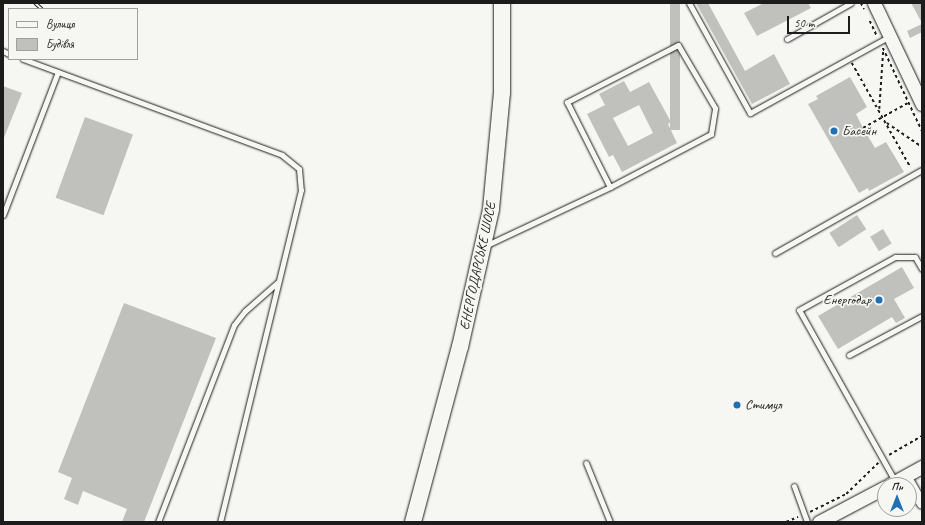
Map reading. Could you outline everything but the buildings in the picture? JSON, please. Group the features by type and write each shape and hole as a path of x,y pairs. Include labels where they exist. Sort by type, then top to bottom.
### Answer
{"main road":[{"name":"ЕНЕРГОДАРСЬКЕ ШОСЕ","path":"413,522 460,347 484,246 500,124 502,3"}],"street":[{"path":"874,3 884,39 922,104"},
{"path":"903,477 922,467"},
{"path":"819,522 877,491"}],"lane":[{"path":"689,3 750,113 884,39"},
{"path":"787,39 850,3"},
{"path":"484,246 610,187 711,134 715,108 678,45 567,102 610,187"},
{"path":"26,60 282,155 299,169 301,190 220,522"},
{"path":"3,215 58,72"},
{"path":"775,253 922,170"},
{"path":"892,477 799,310 894,258 915,258 922,269"},
{"path":"158,522 234,325 245,311 279,281"},
{"path":"848,355 922,316"},
{"path":"586,463 610,522"},
{"path":"794,486 807,522"}],"path":[{"path":"861,3 884,39 879,111"},
{"path":"883,49 922,132"},
{"path":"850,58 915,174"},
{"path":"863,128 908,103"},
{"path":"886,122 922,147"},
{"path":"786,522 846,494 882,458 922,436"}],"railway":[{"path":"35,3 41,8"}],"place":[{"name":"Басейн","path":"834,131"},
{"name":"Енергодар","path":"879,300"},
{"name":"Стимул","path":"737,405"}]}
